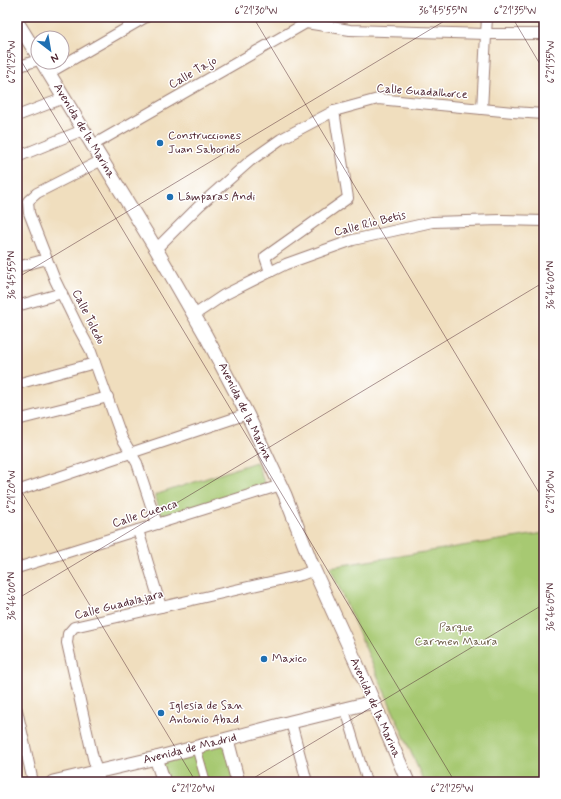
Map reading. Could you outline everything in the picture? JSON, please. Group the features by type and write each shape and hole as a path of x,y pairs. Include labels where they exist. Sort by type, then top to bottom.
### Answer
{"street":[{"path":"70,55 146,17"},
{"path":"482,109 487,17"},
{"path":"17,22 30,43"},
{"name":"Calle Tajo","path":"93,145 306,23 350,30 486,34"},
{"path":"486,34 544,34"},
{"path":"17,67 30,63"},
{"name":"Avenida de la Marina","path":"47,70 156,249 206,336 247,414 281,485 314,570 408,782"},
{"path":"17,116 64,98"},
{"name":"Calle Guadalhorce","path":"156,249 199,206 250,161 281,139 334,112 378,100 544,114"},
{"path":"270,272 265,257 348,198 334,112"},
{"path":"17,157 83,130"},
{"name":"Calle Toledo","path":"102,160 37,193 28,201 29,213 55,280 90,348 122,438 137,463 157,524"},
{"name":"Calle Río Betis","path":"194,315 224,295 286,264 353,240 432,222 501,220 544,221"},
{"path":"17,267 47,259"},
{"path":"17,306 62,293"},
{"path":"17,384 95,363"},
{"path":"17,420 108,397"},
{"path":"17,491 247,414"},
{"name":"Calle Cuenca","path":"17,568 281,485"},
{"path":"138,530 161,607"},
{"name":"Calle Guadalajara","path":"99,777 67,643 68,634 74,627 301,575 314,570"},
{"name":"Avenida de Madrid","path":"53,782 99,777 156,758 196,747 373,702"},
{"path":"17,710 33,782"},
{"path":"345,710 367,782"},
{"path":"291,722 307,782"},
{"path":"227,740 238,782"},
{"path":"196,747 206,782"},
{"path":"156,758 164,782"}],"green space":[{"path":"256,462 265,484 162,518 155,495"},
{"name":"Parque Carmen Maura","path":"544,533 544,782 424,782 330,567"},
{"path":"227,740 239,782 163,782 156,758"}],"place":[{"name":"Construcciones Juan Saborido","path":"160,143"},
{"name":"Lámparas Andi","path":"170,197"},
{"name":"Maxico","path":"264,659"},
{"name":"Iglesia de San Antonio Abad","path":"161,713"}]}
